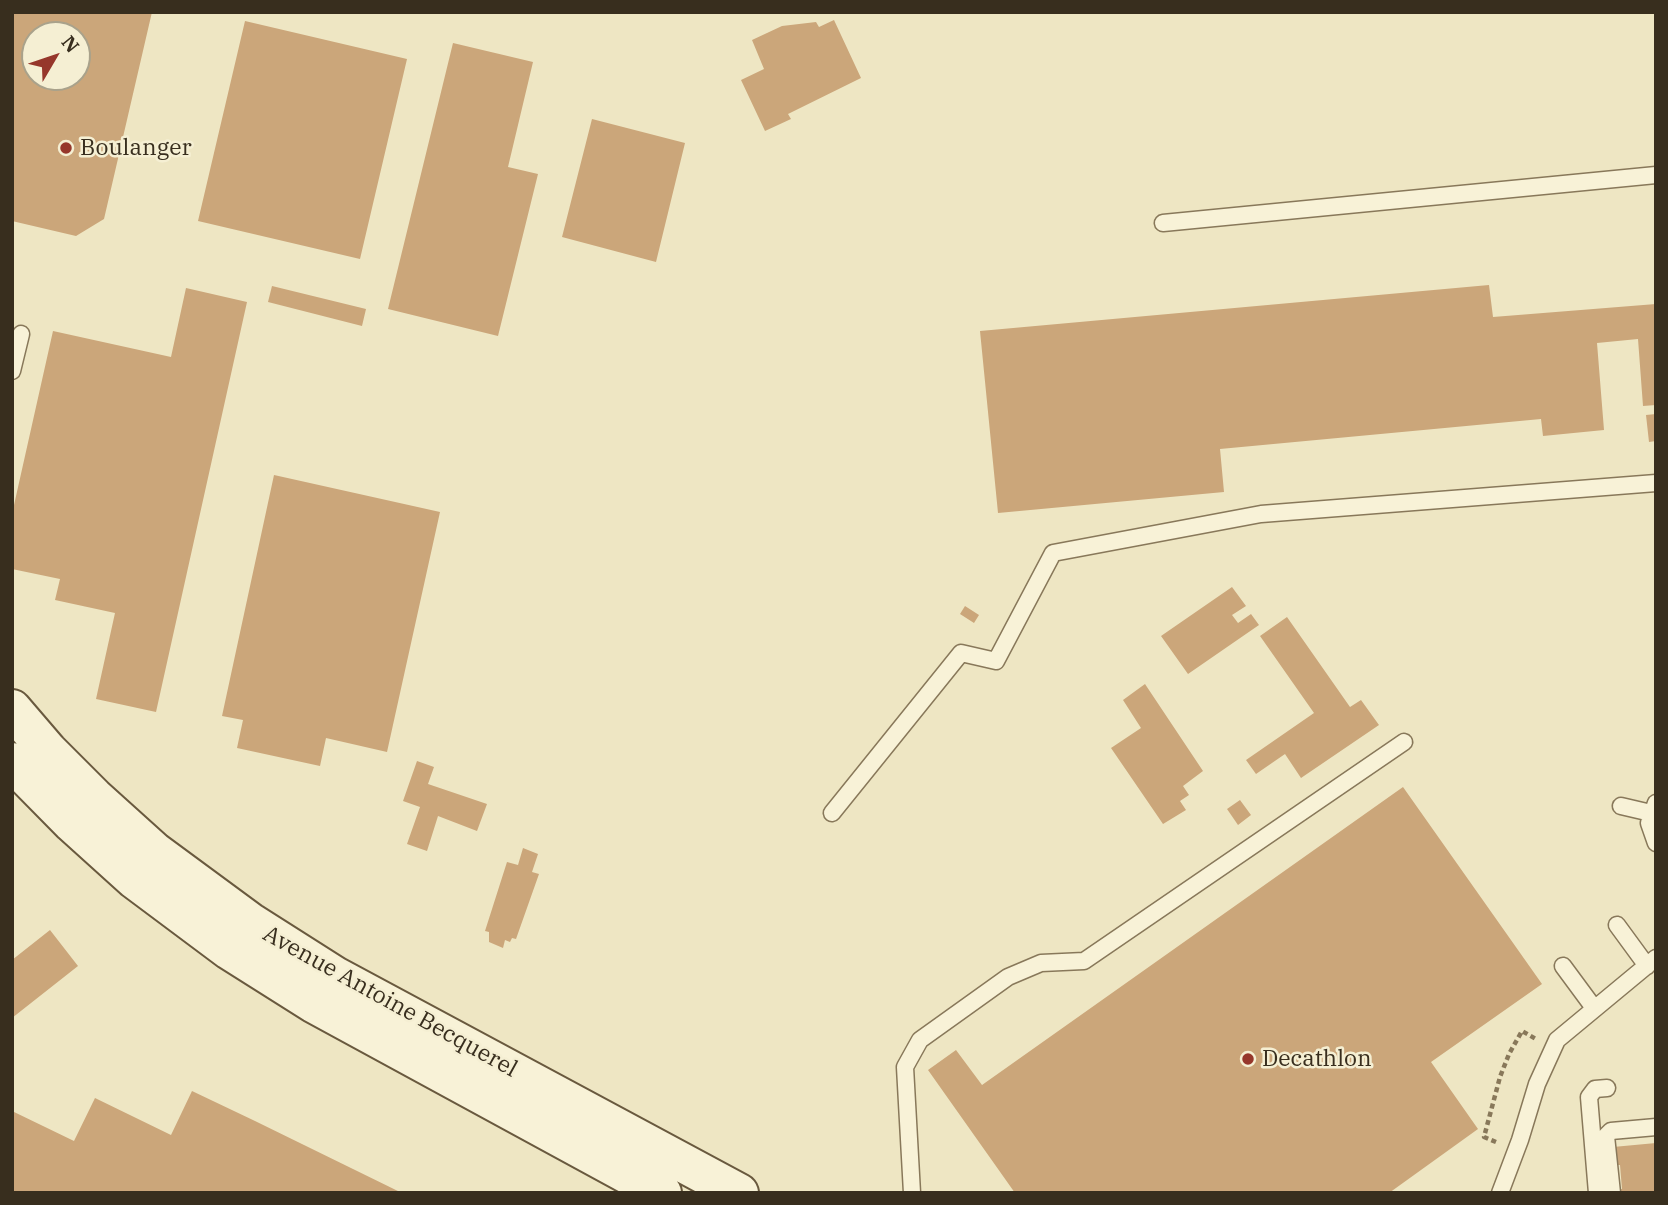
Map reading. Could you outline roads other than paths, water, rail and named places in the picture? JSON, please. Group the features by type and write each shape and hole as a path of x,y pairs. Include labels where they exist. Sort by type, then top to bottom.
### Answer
{"main road":[{"name":"Avenue Antoine Becquerel","path":"12,709 48,751 94,797 155,852 250,922 335,976 738,1193"},
{"name":"Avenue Antoine Becquerel","path":"12,762 72,823 134,879 229,950 313,1003 662,1193"}],"lane":[{"path":"1163,223 1656,175"},
{"path":"12,372 21,334"},
{"path":"832,813 961,653 996,661 1053,553 1261,514 1656,483"},
{"path":"912,1193 905,1067 920,1040 1008,976 1041,963 1084,961 1404,742"},
{"path":"1620,806 1653,808 1649,823 1656,843"},
{"path":"1500,1193 1507,1180 1537,1084 1557,1040 1651,962 1617,925"},
{"path":"1563,966 1594,1009"},
{"path":"1597,1193 1589,1097 1595,1089 1607,1088"},
{"path":"1612,1193 1606,1136 1611,1131 1656,1126"}],"place":[{"name":"Boulanger","path":"66,148"},
{"name":"Decathlon","path":"1248,1059"}]}
